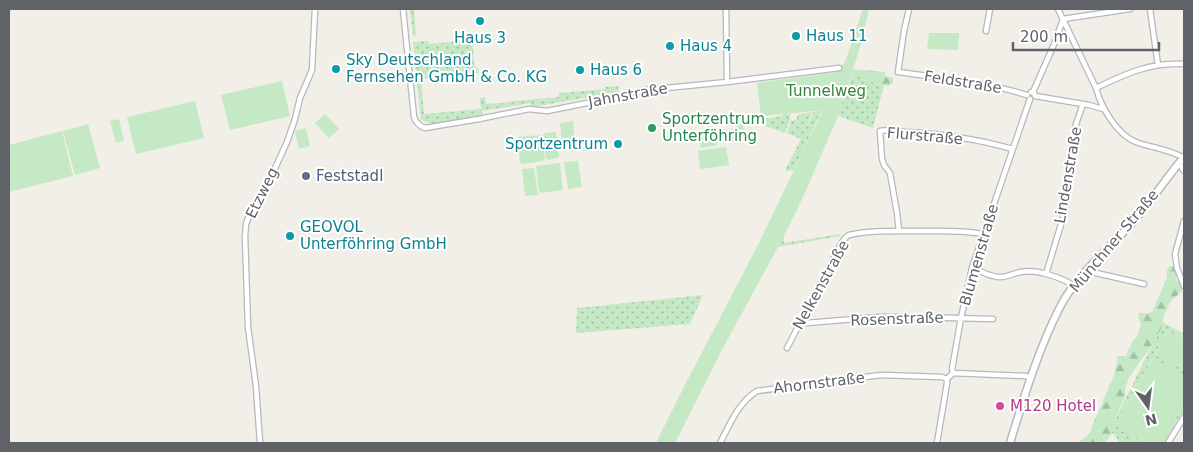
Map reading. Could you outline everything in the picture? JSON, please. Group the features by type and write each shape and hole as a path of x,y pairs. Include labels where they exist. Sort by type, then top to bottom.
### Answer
{"main road":[{"name":"Münchner Straße","path":"1010,443 1030,378 1061,306 1074,286 1133,222 1182,159"}],"street":[{"name":"Etzweg","path":"260,443 256,386 248,327 246,224 287,142 300,98 312,70 314,9"},
{"name":"Jahnstraße","path":"403,9 414,117 419,125 425,128 529,110 547,111 646,90 839,68"},
{"path":"726,9 727,82"},
{"name":"Feldstraße","path":"909,9 898,72 998,86 1028,97"},
{"path":"986,31 990,9"},
{"path":"1058,9 1096,88 1104,109 1117,128 1127,138 1136,142 1175,153 1182,159 1184,171"},
{"path":"1063,19 1130,9"},
{"path":"1150,9 1158,65"},
{"path":"1034,94 1063,19"},
{"path":"1096,88 1142,68 1184,64"},
{"path":"1028,97 1029,92 1104,109"},
{"path":"1089,105 1098,96"},
{"name":"Blumenstraße","path":"953,373 952,369 961,318 972,268 1028,97"},
{"name":"Lindenstraße","path":"1046,274 1064,211 1076,129 1083,104"},
{"name":"Flurstraße","path":"898,231 890,173 882,159 880,132 932,134 1012,149"},
{"path":"1184,221 1175,254 1184,286"},
{"name":"Nelkenstraße","path":"787,348 845,238 849,235 942,230 983,234"},
{"path":"1178,268 1184,264"},
{"path":"972,268 1000,277 1030,271 1046,274 1074,286"},
{"path":"1089,268 1096,272 1144,284"},
{"name":"Rosenstraße","path":"801,321 807,323 879,317 993,319"},
{"path":"937,443 947,379 953,373 1026,376 1030,378"},
{"name":"Ahornstraße","path":"720,443 738,408 757,391 881,375 942,377 947,379"},
{"path":"1168,443 1184,417"}],"green space":[{"path":"410,9 414,9 416,36 413,36"},
{"name":"Tunnelweg","path":"863,9 869,9 862,41 838,116 804,195 675,443 656,443 758,245 823,110 763,116 763,123 755,124 754,118 761,117 757,83 837,72 845,62"},
{"path":"929,33 959,33 958,50 927,49"},
{"path":"472,40 475,68 478,68 479,73 421,79 424,114 481,109 480,98 485,97 486,104 559,97 559,93 605,89 605,87 618,86 619,92 532,107 531,103 482,111 483,116 437,125 421,120 413,42 428,41 429,44"},
{"path":"853,69 885,72 885,76 893,78 893,83 888,86 851,77"},
{"path":"851,77 884,85 873,128 838,116"},
{"path":"282,81 290,116 230,130 221,95"},
{"path":"195,101 204,138 136,154 127,117"},
{"path":"822,110 794,170 785,171 801,139 787,133 791,121 797,119 799,114 812,112 806,128 814,111"},
{"path":"325,114 339,129 329,138 315,123"},
{"path":"783,114 791,115 785,133 765,126 764,119 782,116"},
{"path":"119,119 124,141 116,143 110,121"},
{"path":"573,121 576,150 563,151 560,123"},
{"path":"88,124 100,168 75,175 63,131"},
{"path":"743,124 745,140 727,142 726,130 735,129 735,125"},
{"path":"306,128 310,146 299,149 295,131"},
{"path":"62,131 73,176 9,192 9,145"},
{"path":"555,132 559,156 547,160 543,135"},
{"path":"716,135 717,145 701,148 699,138"},
{"path":"542,136 545,159 543,161 522,164 520,162 518,137"},
{"path":"726,147 729,165 700,169 698,151"},
{"path":"578,161 582,187 568,189 564,162"},
{"path":"560,163 563,190 539,193 536,166"},
{"path":"534,168 538,195 525,196 522,169"},
{"path":"840,234 840,236 778,247 784,236 784,243"},
{"path":"1170,266 1175,266 1177,272 1176,280 1182,284 1182,291 1170,302 1162,321 1164,323 1154,342 1130,376 1125,388 1125,396 1113,424 1112,433 1105,443 1078,443 1089,434 1114,375 1117,356 1126,356 1133,340 1137,337 1141,324 1138,317 1139,313 1149,313 1153,310 1167,278 1167,270"},
{"path":"703,295 690,324 576,333 577,308"},
{"path":"1164,323 1182,333 1184,332 1184,339 1168,331 1155,354 1184,370 1184,376 1153,359 1115,425 1147,443 1120,443 1112,433 1113,424"},
{"path":"1168,331 1184,339 1184,370 1155,355"},
{"path":"1154,358 1184,376 1184,403 1161,443 1147,443 1115,425"},
{"path":"1184,403 1184,409 1164,443 1161,443"}],"place":[{"name":"Haus 3","path":"480,21"},
{"name":"Haus 11","path":"796,36"},
{"name":"Haus 4","path":"670,46"},
{"name":"Sky Deutschland Fernsehen GmbH & Co. KG","path":"336,69"},
{"name":"Haus 6","path":"580,70"},
{"name":"Sportzentrum Unterföhring","path":"652,128"},
{"name":"Sportzentrum","path":"618,144"},
{"name":"Feststadl","path":"306,176"},
{"name":"GEOVOL Unterföhring GmbH","path":"290,236"},
{"name":"M120 Hotel","path":"1000,406"}]}
